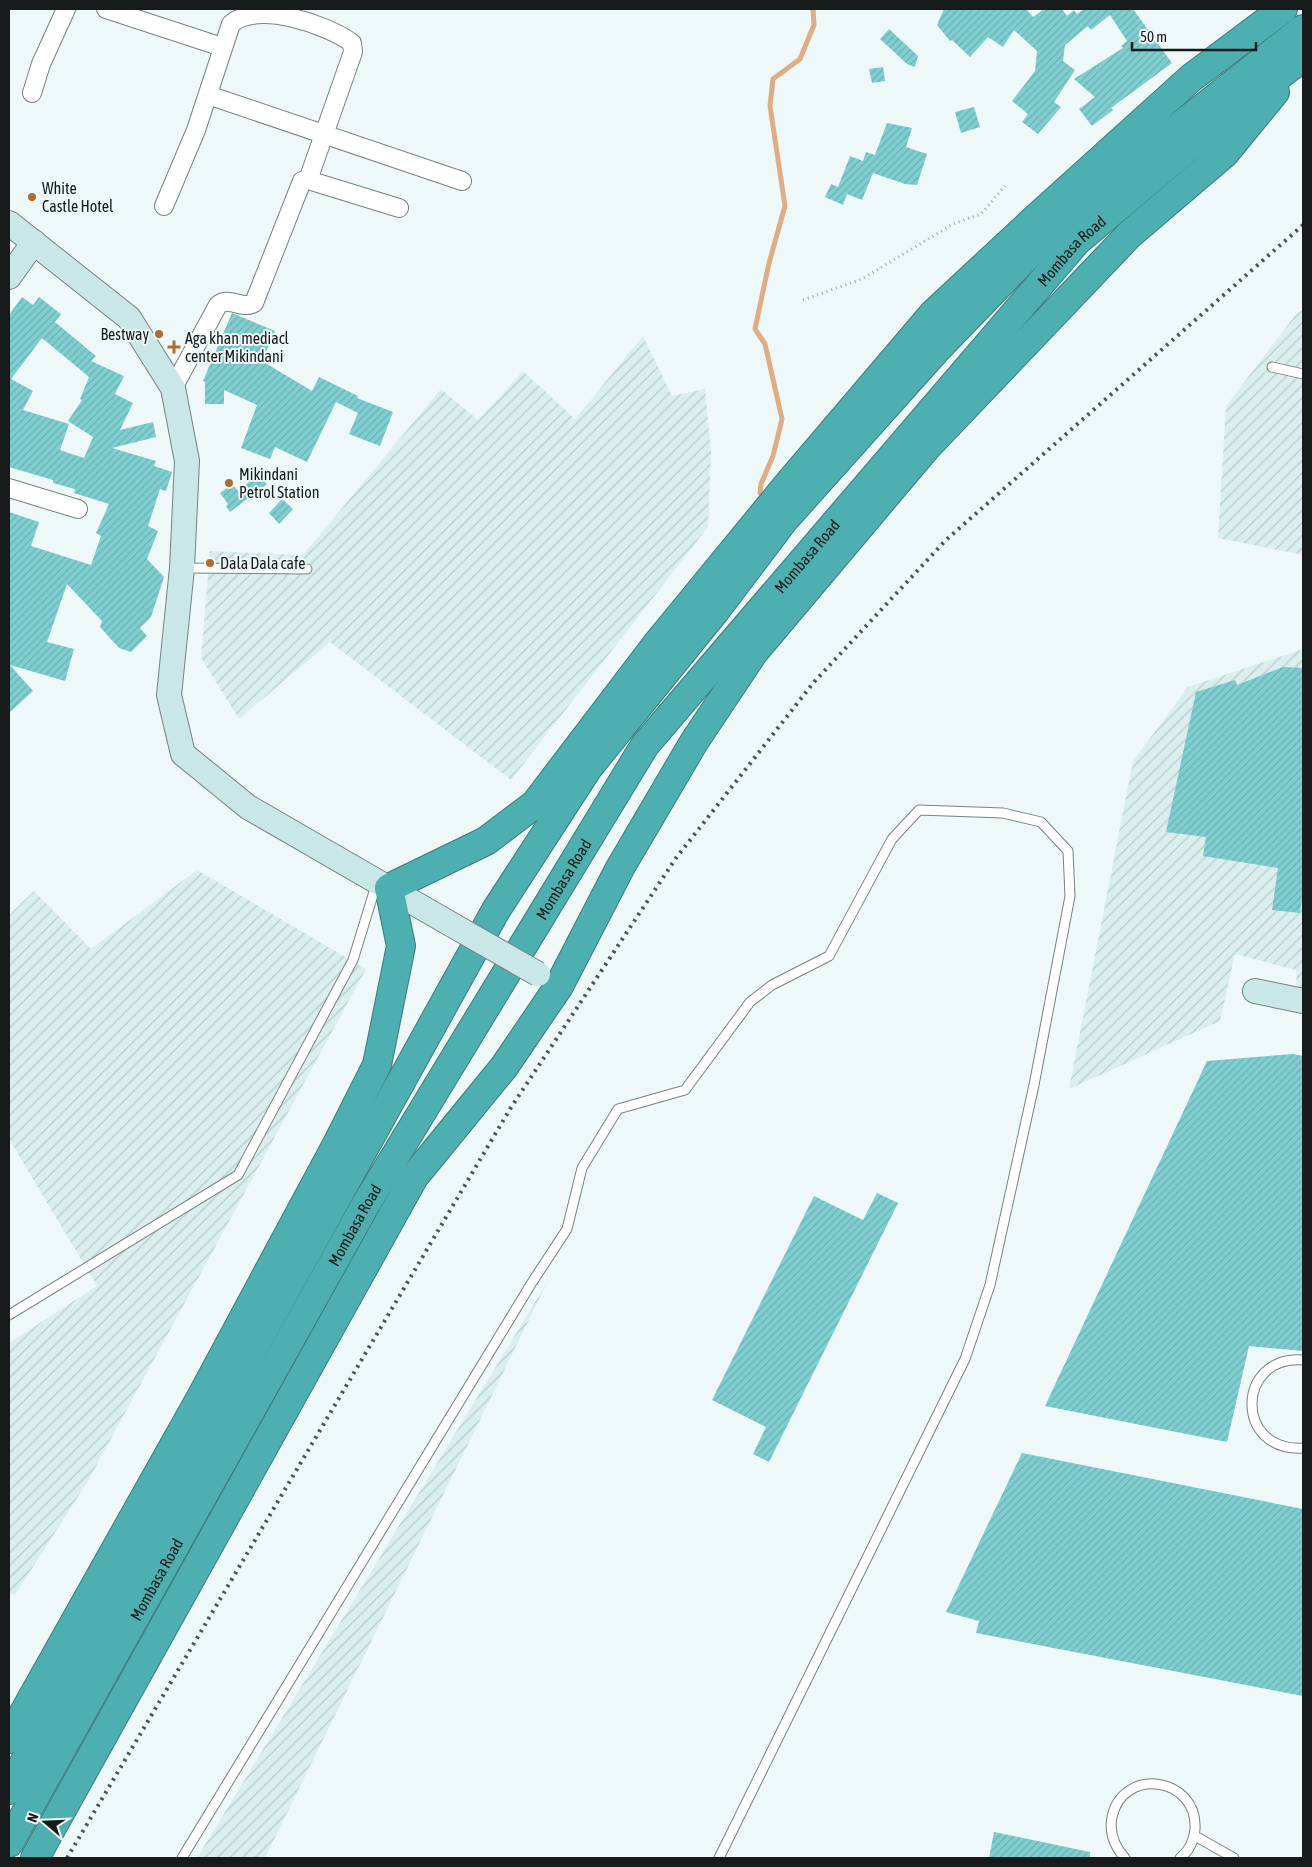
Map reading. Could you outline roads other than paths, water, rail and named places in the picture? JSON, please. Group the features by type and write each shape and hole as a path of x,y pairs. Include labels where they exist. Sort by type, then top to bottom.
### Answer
{"highway":[{"path":"9,1740 200,1399 337,1144 377,1065 401,946 383,885 486,840 535,804 656,645 789,483 933,314 1191,78 1283,9"},
{"name":"Mombasa Road","path":"9,1790 496,910 588,768 716,610 784,520 951,334 1030,253 1124,170 1303,29"},
{"path":"35,1858 414,1177 504,1067 548,980 620,868 694,742 754,652 926,448 1130,234 1226,153 1303,57"},
{"name":"Mombasa Road","path":"9,1843 366,1204 645,745 1078,241 1214,125 1303,57"}],"street":[{"path":"32,93 41,64 66,9"},
{"path":"106,9 145,15 222,47"},
{"path":"164,206 193,137 222,47 232,24 236,20 270,14 295,18 339,35 352,43 353,52 308,180"},
{"path":"208,95 322,136 462,181"},
{"path":"173,388 218,306 227,301 250,305 254,303 298,185 302,181 308,180 399,208"},
{"path":"9,223 129,318 173,388 187,461 182,568 169,695 183,754 248,807 548,980"},
{"path":"9,277 34,242"},
{"path":"9,488 78,509"},
{"path":"1255,991 1303,1001"}],"lane":[{"path":"1272,367 1303,374"},
{"path":"182,568 306,568"},
{"path":"182,1858 531,1284 567,1230 582,1168 618,1109 685,1090 750,1002 772,984 829,956 892,839 919,810 1003,813 1041,822 1068,851 1070,896 1034,1085 990,1285 965,1359 719,1858"},
{"path":"9,1315 238,1175 353,960 383,885"},
{"path":"1303,1360 1291,1360 1276,1364 1264,1373 1253,1392 1251,1408 1255,1423 1269,1439 1290,1448 1303,1448"},
{"path":"1125,1858 1114,1844 1110,1827 1114,1809 1122,1796 1134,1788 1148,1784 1162,1784 1179,1792 1190,1804 1196,1820 1195,1836 1185,1854 1180,1858"},
{"path":"1195,1836 1234,1858"}],"waterway":[{"path":"760,493 761,484 773,456 782,419 765,344 755,329 769,263 785,206 770,106 773,79 800,59 814,25 813,9"}],"railway":[{"path":"67,1858 510,1109 676,858 814,682 946,540 1303,225"}],"place":[{"name":"White Castle Hotel","path":"32,197"},
{"name":"Bestway","path":"159,334"},
{"name":"Aga khan mediacl center Mikindani","path":"174,347"},
{"name":"Mikindani Petrol Station","path":"229,483"},
{"name":"Dala Dala cafe","path":"210,563"}]}
